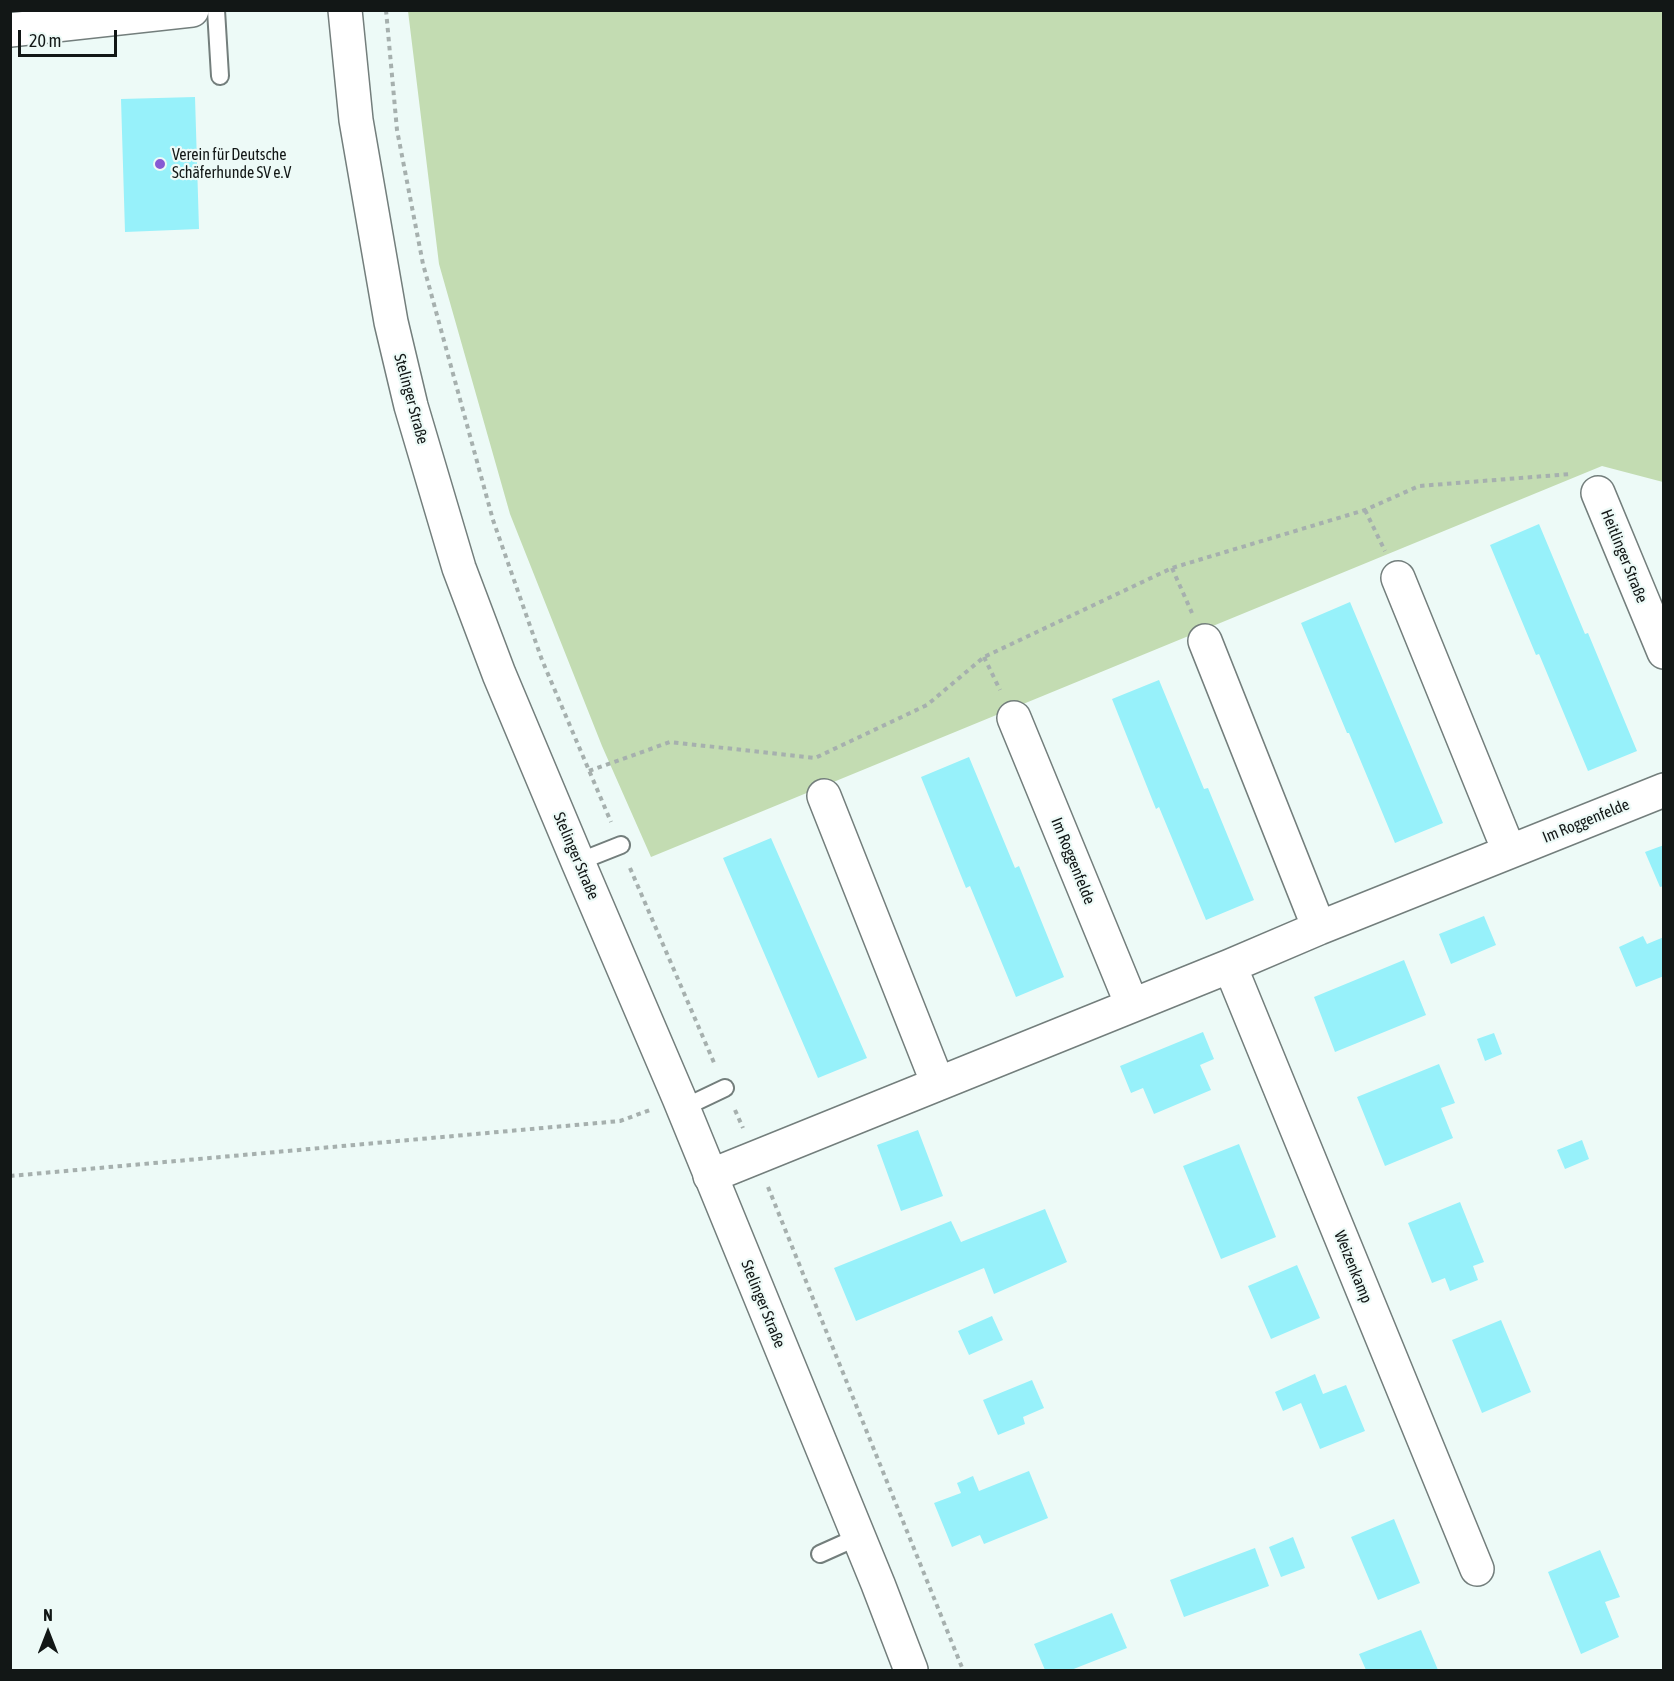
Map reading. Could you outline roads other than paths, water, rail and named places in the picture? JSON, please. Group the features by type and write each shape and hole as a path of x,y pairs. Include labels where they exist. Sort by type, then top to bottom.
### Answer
{"street":[{"path":"10,30 192,10"},
{"name":"Stelinger Straße","path":"345,10 356,120 391,322 411,406 459,568 499,674 681,1103 911,1671"},
{"name":"Heitlinger Straße","path":"1598,493 1664,652"},
{"path":"1398,578 1509,851"},
{"path":"1205,641 1319,928"},
{"name":"Im Roggenfelde","path":"1014,718 1132,1005"},
{"name":"Im Roggenfelde","path":"710,1176 1664,790"},
{"path":"824,796 938,1084"},
{"name":"Weizenkamp","path":"1230,966 1477,1569"}],"lane":[{"path":"216,10 220,76"},
{"path":"578,862 621,845"},
{"path":"681,1103 725,1088"},
{"path":"819,1554 858,1537"}],"place":[{"name":"Verein für Deutsche Schäferhunde SV e.V","path":"160,164"}]}
